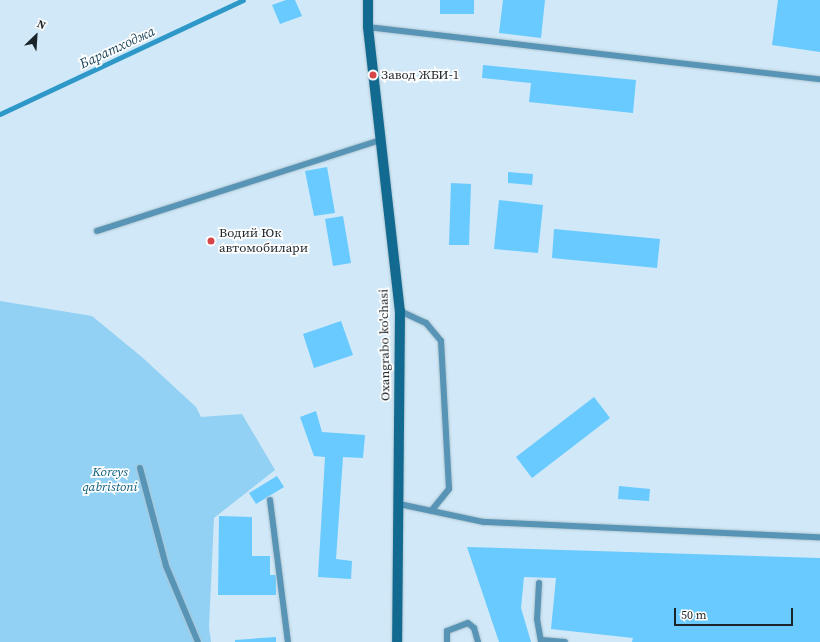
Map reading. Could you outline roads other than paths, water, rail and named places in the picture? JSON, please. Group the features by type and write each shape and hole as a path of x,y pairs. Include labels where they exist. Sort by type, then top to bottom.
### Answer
{"main road":[{"name":"Oxangrabo ko'chasi","path":"368,0 368,27 400,311 397,642"}],"lane":[{"path":"368,27 820,78"},
{"path":"97,231 381,140"},
{"path":"400,311 426,323 441,341 448,489 431,511"},
{"path":"140,468 166,566 198,642"},
{"path":"270,500 288,642"},
{"path":"399,504 484,522 820,537"},
{"path":"539,583 537,619 541,641 565,642"},
{"path":"447,642 448,630 468,623 474,628 478,642"}],"waterway":[{"name":"Баратходжа","path":"0,114 243,0"}],"place":[{"name":"Завод ЖБИ-1","path":"373,75"},
{"name":"Водий Юк автомобилари","path":"211,241"}],"park label":[{"name":"Koreys qabristoni","path":"110,480"}]}
